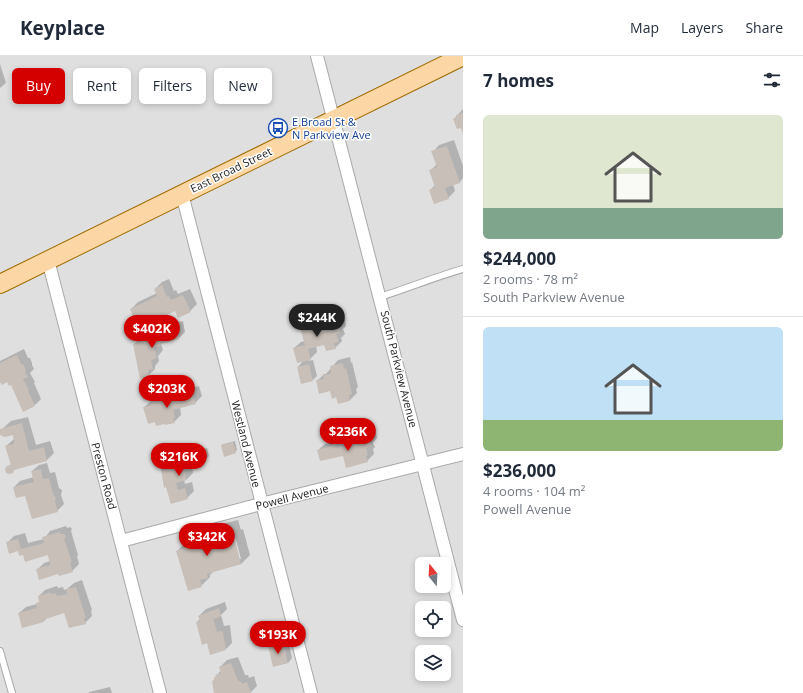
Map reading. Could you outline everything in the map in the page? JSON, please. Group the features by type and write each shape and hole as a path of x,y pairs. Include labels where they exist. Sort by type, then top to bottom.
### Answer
{"main road":[{"name":"East Broad Street","path":"0,284 463,56"}],"street":[{"name":"South Parkview Avenue","path":"317,56 463,620"},
{"name":"Westland Avenue","path":"182,194 310,693"},
{"name":"Preston Road","path":"48,260 160,693"},
{"name":"Powell Avenue","path":"121,541 261,504 463,454"}],"lane":[{"path":"380,297 463,269"},
{"path":"0,650 12,693"}],"shaded area":[{"path":"0,56 463,56 463,693 0,693"}],"building":[{"path":"463,113 463,134 461,128 457,129 453,119 456,115"},
{"path":"447,146 460,183 445,188 449,199 434,204 429,190 435,187 429,170 437,167 431,151"},
{"path":"162,285 167,297 169,296 171,300 183,295 191,312 178,318 175,311 163,317 162,321 158,323 154,321 146,324 143,317 135,321 130,309 157,296 154,289"},
{"path":"328,315 330,320 334,319 335,326 338,326 340,333 336,334 339,342 334,343 336,349 326,351 324,345 308,349 311,360 297,363 293,348 305,345 300,328 320,323 319,318"},
{"path":"176,327 179,339 160,344 161,346 153,346 157,358 151,360 153,369 148,370 149,376 140,379 133,344 150,339 149,334"},
{"path":"17,355 21,364 23,364 26,370 25,372 28,377 23,379 35,406 23,412 11,385 9,386 7,382 2,385 0,382 0,363"},
{"path":"343,363 344,369 346,368 352,394 349,395 350,401 338,404 336,397 332,399 330,391 319,394 316,380 324,379 323,375 330,374 330,366"},
{"path":"309,364 313,381 301,384 297,367"},
{"path":"192,392 196,404 173,410 175,418 173,418 175,423 156,426 155,422 148,424 143,407 151,405 151,402 160,399 161,403"},
{"path":"22,423 29,451 44,447 47,461 14,470 13,473 9,474 6,473 5,469 7,466 11,465 5,446 14,444 13,435 5,437 0,435 0,429"},
{"path":"368,435 371,446 366,448 368,462 346,468 343,456 320,461 317,450 335,445 336,448 352,444 351,440"},
{"path":"233,442 236,453 224,457 221,445"},
{"path":"191,454 191,457 200,454 203,463 184,470 187,480 176,483 178,490 185,488 188,499 171,504 166,487 164,488 161,469 174,466 173,460"},
{"path":"41,469 43,479 49,478 53,494 56,498 55,502 58,512 32,519 25,496 16,498 13,487 34,482 31,471"},
{"path":"230,529 232,538 234,537 241,564 207,574 208,578 200,580 202,587 188,591 176,551 185,548 184,544 188,539 203,535 202,533"},
{"path":"60,532 60,534 65,534 66,537 64,539 72,562 70,563 73,572 59,576 58,574 39,580 36,569 50,565 48,555 25,562 23,555 19,556 18,551 9,554 6,542 18,539 21,549 44,543 42,537"},
{"path":"76,587 86,618 84,618 86,624 69,628 64,613 43,620 44,622 22,628 18,613 37,608 36,603 39,602 38,596 51,592 51,594 56,593 57,596 67,594 66,589"},
{"path":"219,608 221,616 215,619 213,618 217,632 223,632 226,650 210,655 207,643 202,645 196,622 200,621 198,616"},
{"path":"280,627 283,641 271,644 268,630"},
{"path":"283,643 288,663 273,667 268,646"},
{"path":"231,663 238,681 242,682 242,684 247,682 251,693 214,693 212,681 214,680 214,677 216,677 215,675 221,673 219,667"}],"place":[{"name":"E Broad St & N Parkview Ave","path":"278,128"}]}
